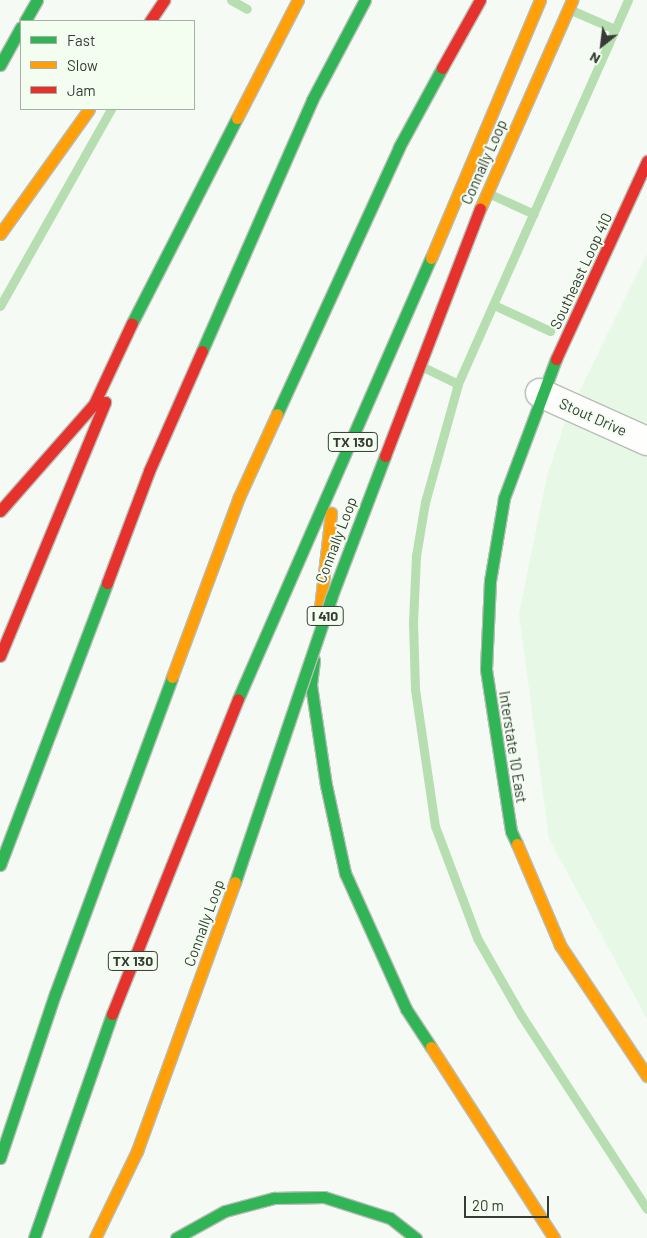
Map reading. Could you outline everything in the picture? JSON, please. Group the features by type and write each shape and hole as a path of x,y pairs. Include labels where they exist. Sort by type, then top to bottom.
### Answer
{"main road":[{"path":"26,20 37,0"},
{"path":"151,20 164,0"},
{"path":"0,511 94,404 156,273 298,0"},
{"path":"0,865 149,471 312,100 365,0"},
{"path":"0,1158 55,994 239,497 399,147 480,0"},
{"name":"TX 130","path":"34,1238 101,1041 239,696 334,487 456,194 540,0"},
{"name":"Connally Loop","path":"95,1238 140,1142 243,861 330,598 460,255 572,0"},
{"path":"0,65 20,29"},
{"path":"0,234 88,110"},
{"name":"Southeast Loop 410","path":"540,393 647,161"},
{"path":"0,656 156,273"},
{"name":"Interstate 10 East","path":"540,393 504,498 490,581 486,669 511,831 560,945 647,1076"},
{"path":"334,487 311,685 326,785 345,873 406,1008 554,1238"},
{"path":"176,1238 225,1212 274,1198 324,1197 390,1218 416,1238"}],"street":[{"name":"Stout Drive","path":"540,393 647,441"}],"shaded area":[{"path":"647,254 647,1019 549,839 519,614 547,476 567,416"}],"waterway":[{"path":"231,0 247,9"},
{"path":"628,0 458,384 425,502 416,556 413,622 415,689 435,826 477,938 521,1015 647,1209"},
{"path":"571,10 615,29"},
{"path":"0,306 110,110"},
{"path":"490,194 534,214"},
{"path":"494,305 550,331"},
{"path":"421,366 458,384"}],"traffic: fast":[{"path":"26,20 37,0"},
{"path":"202,351 312,100 365,0"},
{"path":"0,65 20,29"},
{"path":"277,414 399,147 442,68"},
{"path":"132,323 237,118"},
{"path":"238,699 431,258"},
{"path":"517,844 511,831 486,669 490,581 504,498 556,359"},
{"path":"235,882 331,598 385,456"},
{"path":"0,865 107,583"},
{"path":"314,660 311,685 326,785 345,873 406,1009 431,1047"},
{"path":"0,1158 55,994 172,677"},
{"path":"34,1238 112,1014"},
{"path":"176,1238 225,1211 274,1198 324,1197 390,1218 416,1238"}],"traffic: slow":[{"path":"237,118 298,0"},
{"path":"431,258 540,0"},
{"path":"480,209 572,0"},
{"path":"0,234 88,110"},
{"path":"172,677 239,497 277,414"},
{"path":"319,617 331,513"},
{"path":"517,844 560,945 647,1076"},
{"path":"95,1238 137,1151 235,882"},
{"path":"431,1047 554,1238"}],"traffic: jam":[{"path":"151,20 164,0"},
{"path":"442,68 480,0"},
{"path":"556,359 647,161"},
{"path":"385,456 480,209"},
{"path":"0,511 94,404 132,323"},
{"path":"107,583 149,471 202,351"},
{"path":"0,656 105,402"},
{"path":"112,1014 238,699"}]}
